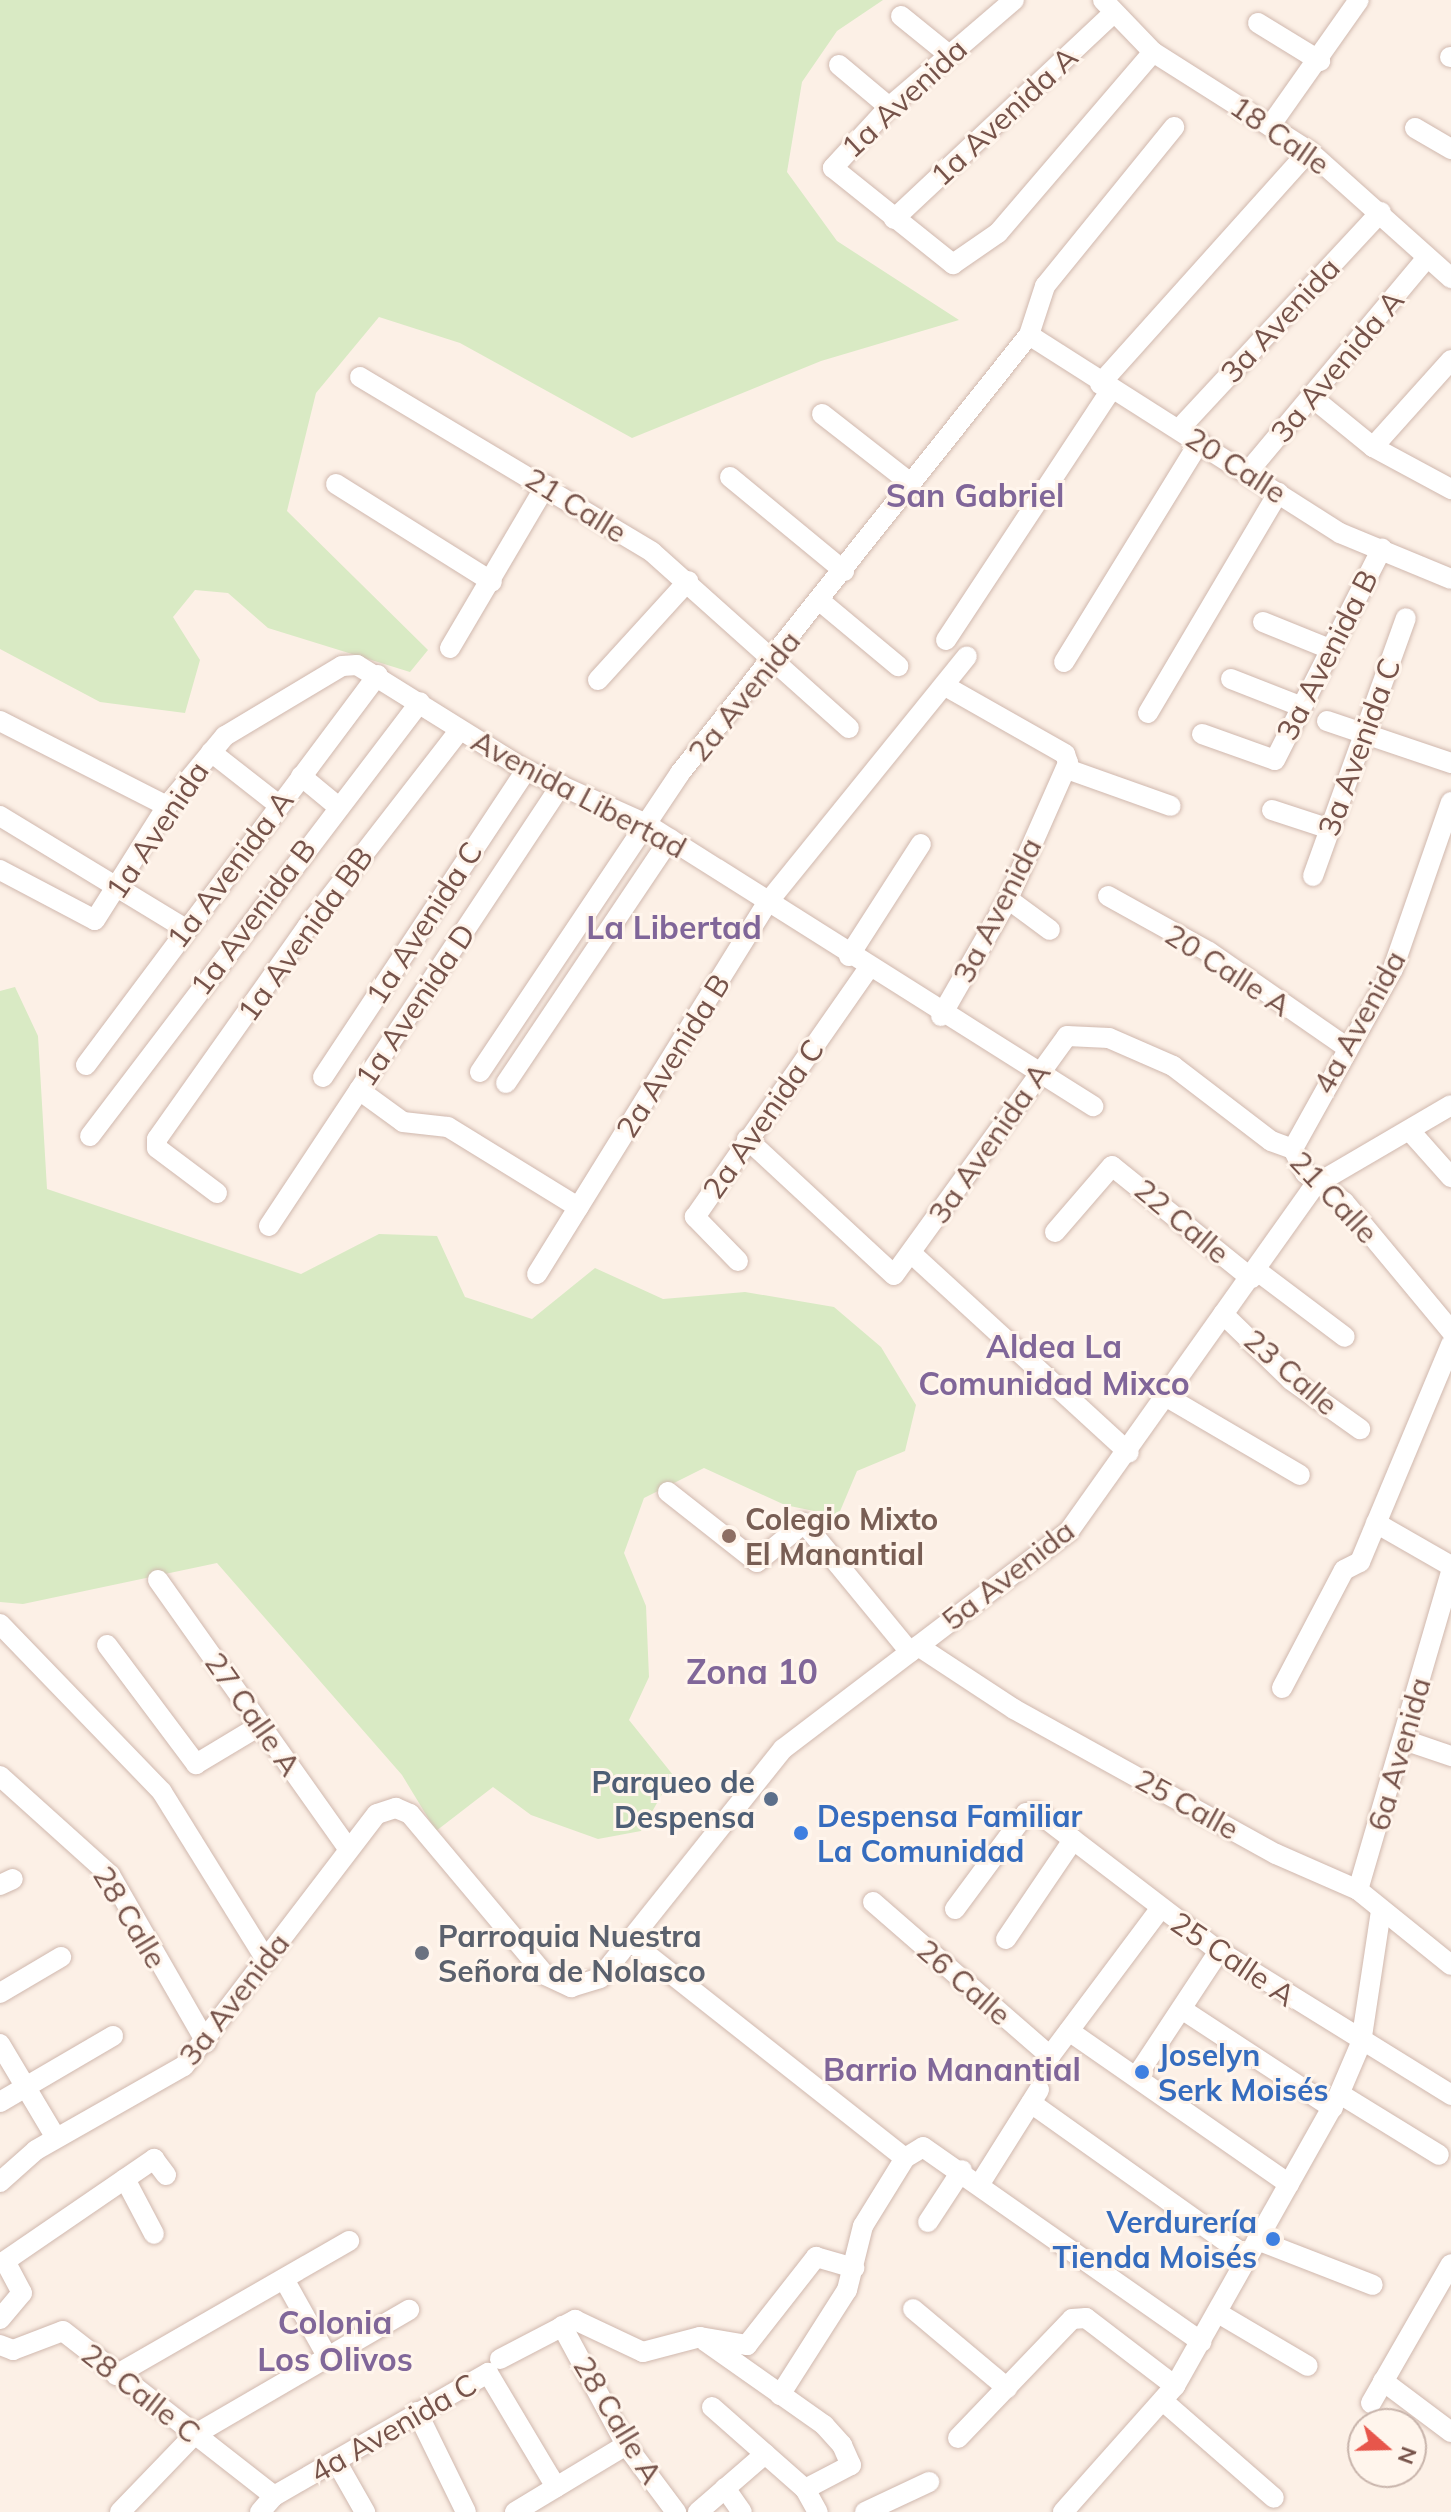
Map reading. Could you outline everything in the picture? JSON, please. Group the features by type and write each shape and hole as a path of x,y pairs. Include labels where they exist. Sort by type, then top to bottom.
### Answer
{"street":[{"name":"1a Avenida","path":"894,219 833,168 889,107 1014,0"},
{"path":"1270,126 1320,61 1359,0"},
{"name":"18 Calle","path":"1108,6 1153,52 1309,151 1381,212 1451,278"},
{"name":"1a Avenida A","path":"894,219 1108,6"},
{"path":"901,16 948,54"},
{"path":"1258,23 1320,61"},
{"path":"894,219 953,264 998,233 1153,52"},
{"path":"839,65 889,107"},
{"path":"1029,335 1045,286 1174,127"},
{"path":"1415,128 1451,149"},
{"path":"946,640 1105,387 1309,151"},
{"name":"3a Avenida","path":"1180,428 1381,212"},
{"name":"3a Avenida A","path":"1247,473 1314,399 1427,258"},
{"name":"20 Calle","path":"1029,335 1105,387 1180,428 1340,533 1451,579"},
{"name":"2a Avenida","path":"480,1072 646,824 844,571 909,482 1029,335"},
{"path":"1373,447 1451,360"},
{"name":"21 Calle","path":"360,377 546,485 688,581 849,728"},
{"path":"1314,399 1373,447 1451,488"},
{"path":"822,414 909,482"},
{"path":"1064,662 1200,441"},
{"path":"730,477 844,571"},
{"path":"336,484 492,582"},
{"path":"450,648 492,582 546,485"},
{"path":"1148,713 1278,493"},
{"name":"3a Avenida B","path":"1202,734 1273,762 1382,548"},
{"path":"598,680 688,581"},
{"path":"820,601 898,666"},
{"name":"3a Avenida C","path":"1313,876 1406,618"},
{"path":"1263,622 1332,650"},
{"name":"2a Avenida B","path":"537,1274 768,902 947,687 967,656"},
{"name":"1a Avenida","path":"0,870 89,922 119,885 167,806 233,729 349,664"},
{"name":"Avenida Libertad","path":"349,664 378,675 526,770 646,824 867,970 1093,1106"},
{"name":"1a Avenida A","path":"86,1065 276,803 301,776 378,675"},
{"path":"1231,679 1300,706"},
{"path":"947,687 1067,764 1171,806"},
{"name":"1a Avenida B","path":"90,1136 336,805 420,702"},
{"path":"0,721 167,806"},
{"path":"1327,721 1451,763"},
{"name":"1a Avenida BB","path":"217,1193 156,1143 307,927 460,730"},
{"path":"211,752 276,803"},
{"name":"3a Avenida","path":"941,1016 1008,899 1067,764"},
{"name":"1a Avenida C","path":"323,1077 526,770"},
{"path":"301,776 336,805"},
{"name":"1a Avenida D","path":"269,1226 561,785"},
{"path":"1272,810 1330,829"},
{"name":"4a Avenida","path":"1293,1149 1346,1047 1393,969 1450,812"},
{"path":"0,816 119,885 184,928"},
{"path":"506,1083 670,839"},
{"path":"849,956 921,844"},
{"name":"20 Calle A","path":"1108,896 1209,952 1346,1047"},
{"path":"1008,899 1050,930"},
{"name":"2a Avenida C","path":"738,1261 695,1222 747,1139 867,970"},
{"name":"3a Avenida A","path":"912,1254 1067,1036"},
{"name":"21 Calle","path":"1067,1036 1109,1038 1173,1066 1271,1141 1293,1149 1316,1184 1344,1202 1451,1331"},
{"path":"359,1090 403,1122 448,1127 578,1207"},
{"name":"5a Avenida","path":"571,1987 600,1978 783,1749 1069,1531 1129,1453 1316,1184 1451,1105"},
{"path":"1410,1131 1451,1177"},
{"path":"747,1139 890,1274 912,1254 1129,1453"},
{"name":"22 Calle","path":"1055,1232 1112,1166 1254,1274 1345,1337"},
{"name":"23 Calle","path":"1223,1314 1291,1380 1360,1429"},
{"path":"1282,1688 1376,1523 1451,1344"},
{"path":"1167,1397 1300,1475"},
{"name":"25 Calle","path":"668,1492 761,1563 799,1521 914,1649 1014,1709 1276,1854 1358,1890 1381,1911 1448,1955"},
{"path":"1376,1523 1450,1566"},
{"name":"6a Avenida","path":"1358,1890 1404,1740 1450,1566"},
{"name":"27 Calle A","path":"158,1580 348,1848"},
{"path":"0,1624 162,1792 266,1960"},
{"path":"107,1645 196,1764 261,1725"},
{"path":"1404,1740 1451,1756"},
{"name":"28 Calle","path":"0,1776 110,1875 206,2042"},
{"name":"3a Avenida","path":"0,2182 56,2138 163,2083 206,2042 348,1848 377,1814 396,1808 410,1814 545,1975 571,1987"},
{"name":"25 Calle A","path":"955,1909 1026,1813 1037,1812 1160,1909 1219,1951 1361,2043 1451,2095"},
{"path":"1006,1939 1073,1840"},
{"name":"26 Calle","path":"873,1902 1048,2059 1069,2031"},
{"path":"1160,1909 1069,2031 1289,2184"},
{"path":"1074,2508 1169,2394 1202,2342 1336,2101 1361,2043 1381,1911"},
{"path":"630,1941 905,2158"},
{"path":"1136,2077 1219,1951"},
{"path":"0,1993 61,1957"},
{"path":"1183,2010 1336,2101 1439,2155"},
{"path":"0,2102 113,2036"},
{"path":"0,2044 56,2138"},
{"path":"981,2182 1035,2096 1253,2249 1373,2285"},
{"path":"780,2395 854,2268 863,2226 905,2158 923,2147 981,2182 1202,2342"},
{"path":"0,2319 22,2293 5,2261 154,2159 166,2175"},
{"path":"928,2222 962,2170"},
{"path":"125,2179 154,2234"},
{"path":"116,2375 349,2241"},
{"path":"562,2326 582,2322 643,2352 700,2337 747,2345 813,2260 854,2268"},
{"path":"1371,2403 1383,2381 1443,2297 1451,2264"},
{"path":"284,2279 327,2356"},
{"path":"913,2309 1007,2388"},
{"path":"120,2512 194,2435 409,2310"},
{"path":"1218,2313 1308,2366"},
{"path":"958,2438 1072,2319 1086,2318 1169,2394 1274,2498"},
{"name":"4a Avenida C","path":"260,2512 274,2496 562,2326"},
{"name":"28 Calle A","path":"562,2326 626,2445 676,2512"},
{"name":"28 Calle C","path":"0,2345 13,2350 63,2331 274,2496"},
{"path":"700,2337 830,2430 851,2465 805,2489"},
{"path":"494,2366 556,2487"},
{"path":"1383,2381 1451,2432"},
{"path":"712,2407 805,2489 818,2512"},
{"path":"417,2412 466,2512"},
{"path":"515,2512 626,2445"},
{"path":"698,2512 765,2454"},
{"path":"336,2461 365,2512"},
{"path":"865,2512 929,2482"},
{"path":"725,2488 742,2512"}],"green space":[{"path":"0,0 883,0 837,31 802,82 787,172 837,241 959,320 821,361 632,438 460,343 379,317 316,393 287,511 428,650 410,672 268,628 228,593 195,590 173,617 200,660 185,713 100,702 0,649"},
{"path":"15,987 38,1036 47,1189 301,1274 379,1234 437,1236 465,1297 532,1319 595,1268 663,1299 745,1292 834,1307 881,1347 916,1405 905,1451 857,1471 838,1516 785,1505 704,1468 644,1498 624,1553 646,1606 649,1677 629,1720 673,1775 641,1831 598,1839 531,1815 493,1787 436,1831 402,1775 217,1563 23,1604 0,1602 0,991"}],"place":[{"name":"Colegio Mixto El Manantial","path":"729,1536"},
{"name":"Parqueo de Despensa","path":"771,1799"},
{"name":"Despensa Familiar La Comunidad","path":"801,1833"},
{"name":"Parroquia Nuestra Señora de Nolasco","path":"422,1953"},
{"name":"Joselyn Serk Moisés","path":"1142,2072"},
{"name":"Verdurería Tienda Moisés","path":"1273,2239"}],"district":[{"name":"San Gabriel","path":"975,495"},
{"name":"La Libertad","path":"674,927"},
{"name":"Aldea La Comunidad Mixco","path":"1054,1366"},
{"name":"Zona 10","path":"752,1672"},
{"name":"Barrio Manantial","path":"952,2069"},
{"name":"Colonia Los Olivos","path":"335,2342"}]}
